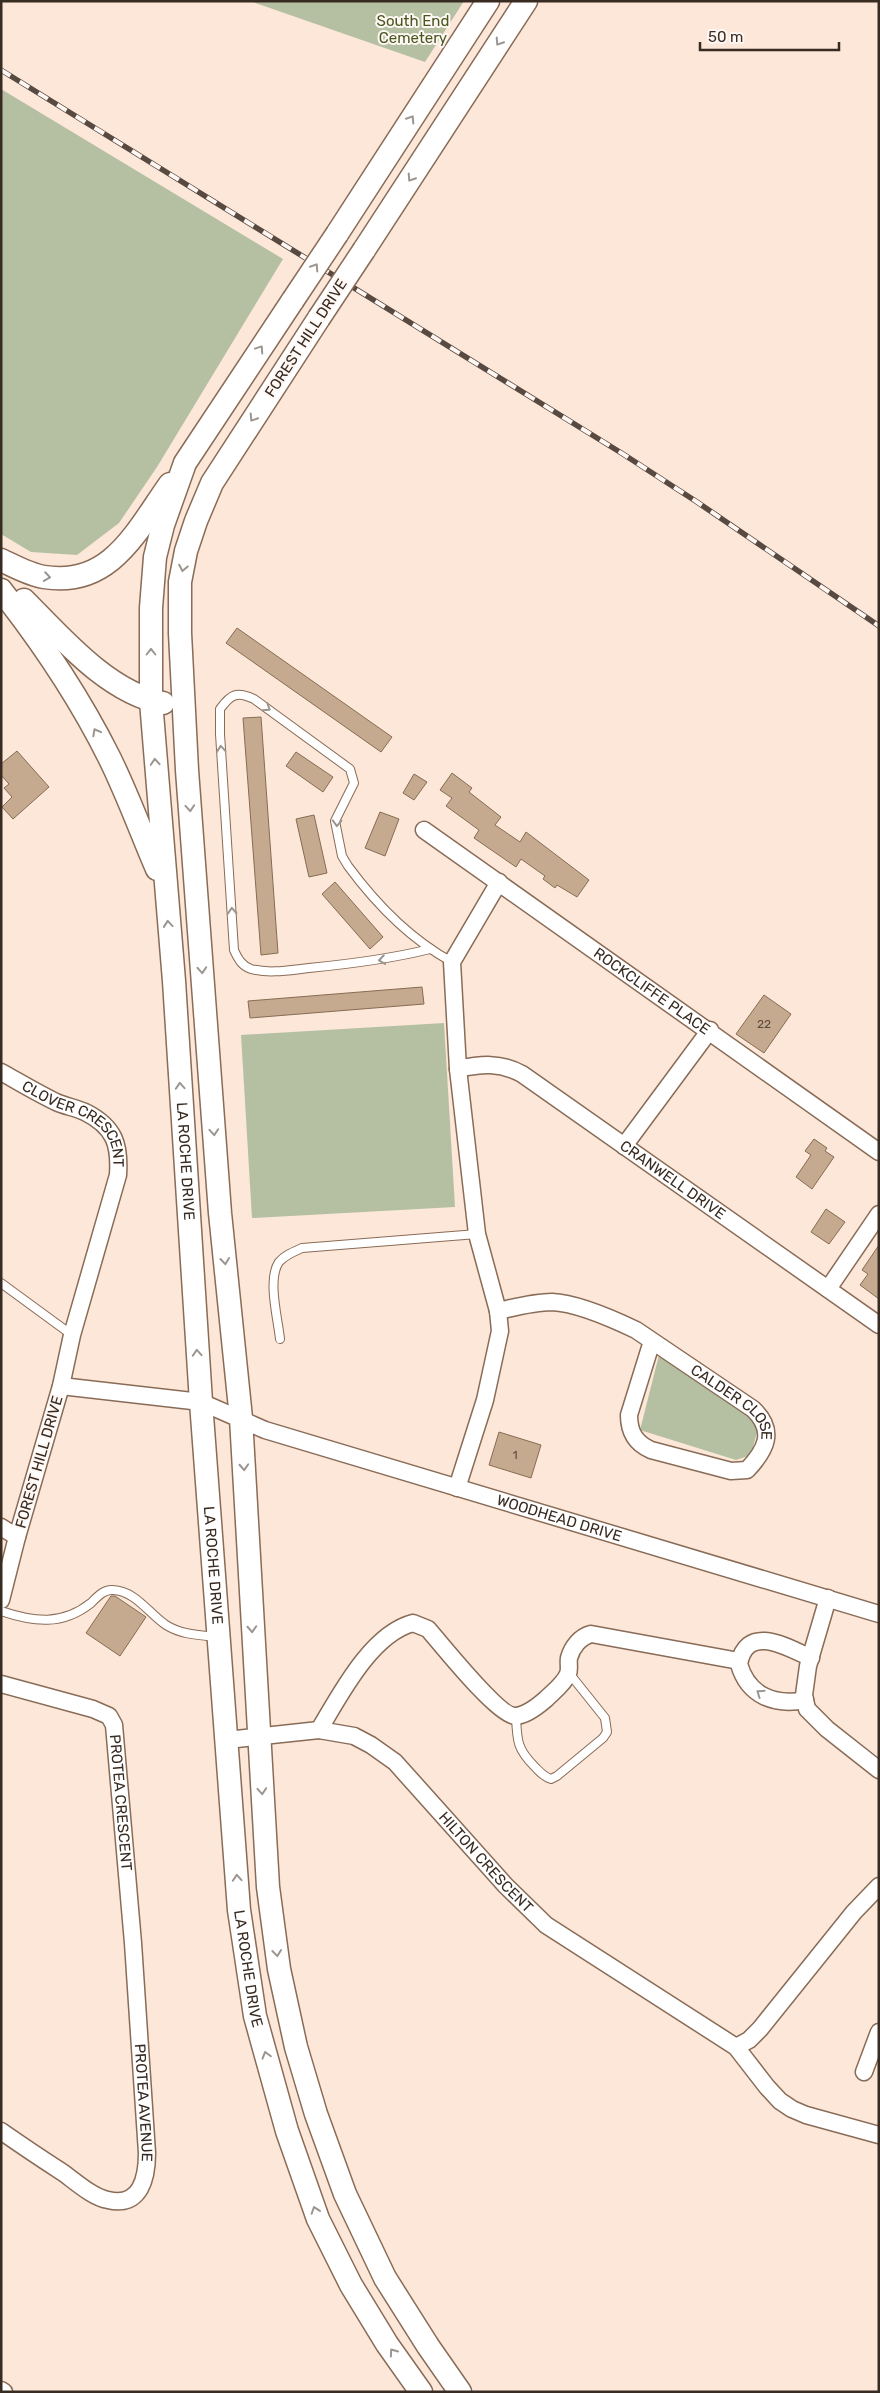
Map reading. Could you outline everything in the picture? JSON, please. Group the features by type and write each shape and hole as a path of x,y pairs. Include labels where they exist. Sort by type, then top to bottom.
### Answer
{"street":[{"name":"FOREST HILL DRIVE","path":"151,701 151,608 155,557 163,525 185,463 337,234 488,1"},
{"name":"FOREST HILL DRIVE","path":"183,707 180,582 186,551 212,483 227,457 526,1"},
{"path":"1,560 42,577 57,578 88,575 104,567 126,546 185,463"},
{"path":"1,578 93,667 112,680 151,701 183,707"},
{"path":"1,590 52,657 91,723 125,792 165,889"},
{"name":"LA ROCHE DRIVE","path":"151,701 174,982 201,1402 239,1910 254,2006 287,2131 318,2219 351,2285 421,2392"},
{"name":"LA ROCHE DRIVE","path":"183,707 220,1213 241,1418 268,1887 279,1970 296,2047 316,2114 345,2194 385,2278 460,2392"},
{"name":"ROCKCLIFFE PLACE","path":"424,830 710,1030 879,1152"},
{"path":"456,1488 485,1400 500,1331 498,1311 477,1234 458,1069 452,962 499,882"},
{"path":"624,1146 710,1030"},
{"name":"CRANWELL DRIVE","path":"458,1069 480,1064 511,1068 879,1324"},
{"name":"CLOVER CRESCENT","path":"1,1072 57,1102 84,1112 99,1121 118,1145 118,1175 72,1335 61,1386"},
{"path":"828,1289 879,1214"},
{"name":"CALDER CLOSE","path":"498,1311 537,1303 554,1302 616,1321 652,1341 760,1416 764,1423 766,1442 757,1460 747,1470 731,1471 651,1450 642,1446 634,1439 629,1426 628,1415 652,1341"},
{"name":"FOREST HILL DRIVE","path":"1,1600 17,1537 61,1386 201,1402 241,1418"},
{"name":"WOODHEAD DRIVE","path":"241,1418 265,1430 879,1614"},
{"path":"1,1527 17,1537"},
{"path":"828,1598 810,1658 805,1700 808,1709 815,1719 879,1770"},
{"path":"319,1730 345,1686 370,1654 395,1630 414,1623 428,1629 494,1704 511,1715 516,1716 527,1713 543,1702 559,1687 569,1673 569,1659 573,1648 591,1634 739,1661"},
{"path":"805,1700 789,1703 776,1702 763,1696 741,1674 739,1661 746,1649 754,1642 761,1640 776,1642 810,1658"},
{"name":"PROTEA CRESCENT","path":"1,1684 93,1709 112,1720 116,1738 133,1943"},
{"name":"HILTON CRESCENT","path":"227,1740 319,1730 354,1736 395,1762 505,1885 546,1925 736,2047 767,2087 780,2101 792,2109 806,2115 879,2135"},
{"path":"736,2047 749,2040 760,2029 854,1912 879,1886"},
{"name":"PROTEA AVENUE","path":"1,2131 90,2191 108,2200 122,2200 131,2197 144,2183 147,2153 133,1943"},
{"path":"864,2072 879,2032"}],"lane":[{"path":"430,950 352,964 277,971 250,969 238,959 234,950 220,727 220,709 232,697 243,694 254,700 350,769 354,775 354,782 335,821 342,856 357,879 390,915 430,950 452,962"},
{"path":"280,1339 273,1282 278,1263 286,1255 302,1248 477,1234"},
{"path":"1,1283 72,1335"},
{"path":"1,1611 24,1619 50,1621 62,1619 77,1612 104,1593 110,1590 117,1590 137,1600 165,1625 183,1634 219,1637"},
{"path":"516,1716 517,1738 523,1754 545,1777 551,1779 557,1776 603,1738 607,1732 605,1718 569,1673"}],"green space":[{"name":"South End Cemetery","path":"250,1 464,1 425,62"},
{"path":"1,89 283,259 157,467 119,523 77,555 31,552 1,534"},
{"path":"444,1023 455,1207 252,1218 241,1035"},
{"path":"659,1355 759,1424 751,1455 736,1460 640,1430"}],"building":[{"path":"237,628 392,737 381,752 226,643"},
{"path":"261,717 278,953 261,955 243,718"},
{"path":"17,751 49,787 13,819 2,807 12,797 4,788 9,784 1,775 1,764"},
{"path":"296,752 333,777 323,792 286,766"},
{"path":"452,773 472,788 469,792 501,817 495,825 520,842 526,832 589,880 577,897 557,885 555,888 543,879 545,876 521,859 516,867 474,838 479,830 446,806 452,798 440,790"},
{"path":"414,774 427,782 414,800 403,793"},
{"path":"380,812 399,819 385,856 365,848"},
{"path":"314,815 327,873 309,877 296,819"},
{"path":"335,882 383,937 370,949 322,894"},
{"path":"422,987 424,1004 250,1018 248,1001"},
{"path":"764,995 791,1014 764,1053 736,1034"},
{"path":"814,1139 827,1148 825,1151 834,1157 812,1189 796,1177 811,1155 805,1151"},
{"path":"826,1209 845,1222 829,1244 811,1232"},
{"path":"879,1245 879,1299 860,1285 868,1274 862,1270"},
{"path":"499,1432 541,1445 531,1478 489,1465"},
{"path":"111,1596 115,1596 146,1617 120,1656 86,1633"}],"railway":[{"path":"1,70 623,454 879,626"}]}
